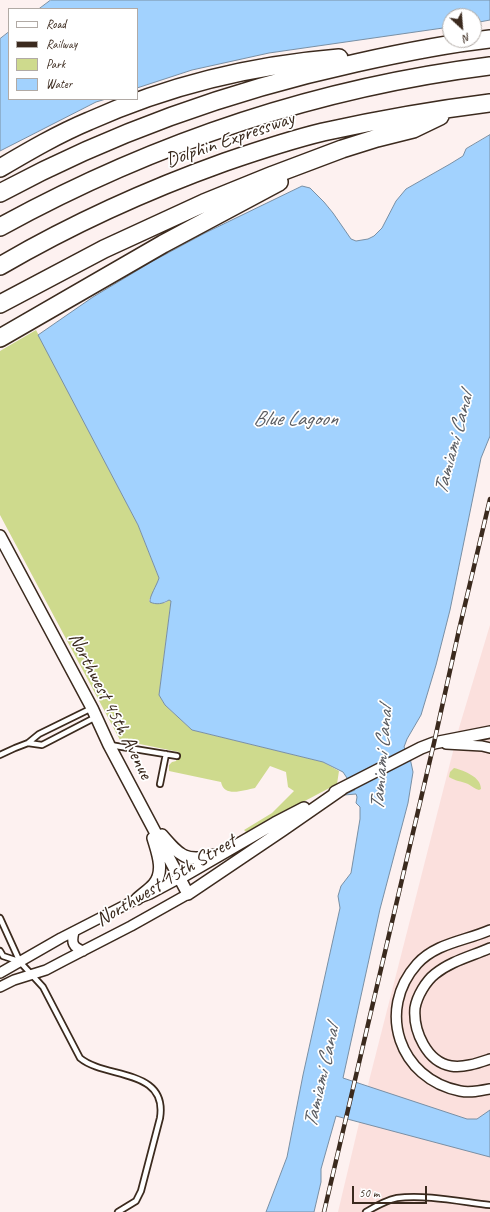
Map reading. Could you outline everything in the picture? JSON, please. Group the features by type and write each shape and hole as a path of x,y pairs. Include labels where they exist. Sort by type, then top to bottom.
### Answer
{"highway":[{"path":"0,193 68,159 138,130 176,115 279,81 426,48 490,39"},
{"path":"0,168 18,157 88,121 129,104 208,80 240,72 314,60 401,53"},
{"name":"Dolphin Expressway","path":"0,227 80,185 119,167 182,141 249,118 363,87 431,74 490,66"},
{"name":"Dolphin Expressway","path":"0,266 49,239 128,201 177,180 245,155 322,132 458,107 490,103"},
{"path":"0,304 71,266 153,226 237,189 365,142 413,129 458,107"},
{"path":"0,338 110,274 285,179 324,156"}],"street":[{"name":"Northwest 45th Avenue","path":"0,536 94,712 109,745 188,894"},
{"name":"Northwest 15th Street","path":"0,973 74,932 180,878 275,824 421,748 434,743 488,731"},
{"path":"434,743 482,746 490,748"},
{"name":"Northwest 15th Street","path":"0,987 14,980 46,970 131,926 188,894 342,789"},
{"path":"149,820 177,852 186,857 194,859 229,850"},
{"path":"137,899 157,880 159,872 158,857 149,820"},
{"path":"490,930 466,940 443,946 418,963 408,976 400,992 397,1002 396,1017 397,1031 407,1054 427,1077 438,1083 461,1091 490,1089"},
{"path":"74,932 72,939 76,948 84,951"},
{"path":"490,948 456,962 434,975 420,994 415,1008 418,1031 422,1042 435,1059 451,1066 463,1066 490,1059"},
{"path":"475,1091 490,1084"}],"lane":[{"path":"28,744 39,734 94,712"},
{"path":"0,755 14,748 28,744 42,745 94,712"},
{"path":"109,745 177,756"},
{"path":"160,784 166,754"},
{"path":"0,918 20,962 43,987 80,1058 91,1064 142,1080 152,1087 158,1096 160,1118 141,1191 136,1201 118,1212"},
{"path":"0,932 7,934"},
{"path":"0,951 3,956 20,962"},
{"path":"366,1212 376,1206 396,1198 414,1196 490,1205"}],"shaded area":[{"path":"490,625 490,1212 338,1212 370,1077 459,728"}],"green space":[{"path":"36,330 138,525 159,578 154,592 149,600 150,602 165,603 169,600 171,601 159,695 165,705 192,730 323,762 339,771 337,784 246,832 244,830 272,813 294,791 288,787 286,772 270,766 255,788 235,792 226,790 221,782 169,771 169,765 176,761 179,752 120,740 0,515 0,351"},
{"path":"454,768 472,775 478,781 481,789 478,790 468,784 449,777 450,772"}],"water":[{"path":"51,0 490,0 490,20 482,22 482,8 442,8 442,28 269,53 192,70 138,88 138,8 40,8"},
{"path":"8,33 8,100 103,100 0,151 0,39"},
{"name":"Blue Lagoon","path":"490,135 490,436 481,458 450,610 436,665 421,715 404,747 410,758 413,772 408,803 380,909 343,1078 467,1119 477,1119 490,1110 490,1157 336,1116 321,1169 321,1182 314,1212 266,1212 287,1157 303,1075 340,908 338,896 341,886 351,873 360,819 360,807 356,803 356,794 344,795 355,790 343,772 323,762 192,730 165,705 159,695 171,601 169,600 160,604 150,602 159,578 138,525 38,335 93,297 153,261 205,233 302,186 310,188 324,202 351,239 356,241 368,239 374,236 382,228 396,201 406,189 463,156 466,149"}],"railway":[{"path":"324,1212 490,499"}],"water label":[{"name":"Tamiami Canal","path":"454,444"},
{"name":"Tamiami Canal","path":"382,759"},
{"name":"Tamiami Canal","path":"322,1077"}]}
